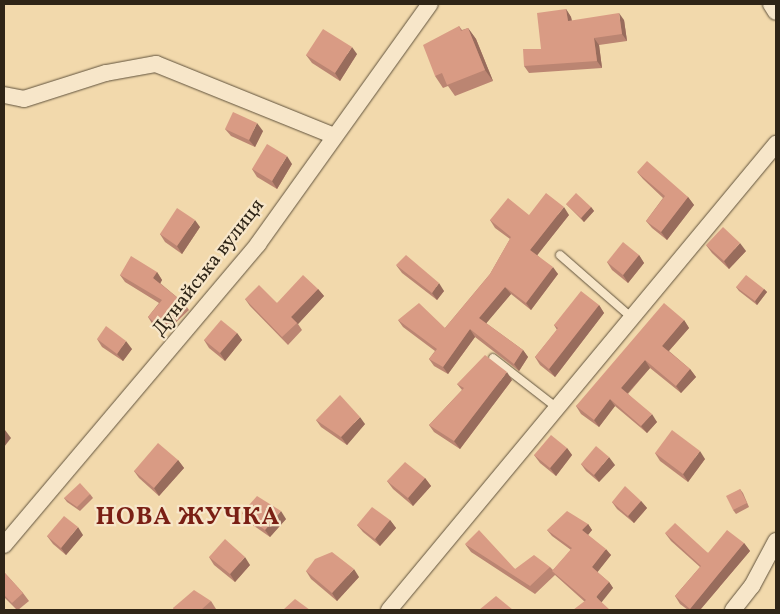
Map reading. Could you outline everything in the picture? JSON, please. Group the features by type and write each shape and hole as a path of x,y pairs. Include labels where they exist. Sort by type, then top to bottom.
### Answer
{"street":[{"name":"Дунайська вулиця","path":"4,545 258,244 430,4"},
{"path":"771,4 776,12"},
{"path":"4,95 24,99 106,73 156,64 334,136"},
{"path":"389,610 776,144"},
{"path":"733,610 752,586 776,541"}],"lane":[{"path":"560,255 632,317"},
{"path":"493,358 556,407"}],"building":[{"path":"566,9 568,21 619,13 622,34 594,38 597,61 524,66 523,49 541,49 537,13"},
{"path":"459,26 461,31 468,28 485,70 447,85 442,73 435,76 423,45"},
{"path":"323,29 352,47 335,73 306,55"},
{"path":"233,112 257,123 249,140 225,129"},
{"path":"267,144 287,156 272,181 252,169"},
{"path":"647,161 688,197 661,232 646,221 665,196 637,172"},
{"path":"546,193 564,207 530,250 553,267 526,303 505,287 479,318 523,350 514,364 470,329 443,367 429,359 437,349 398,320 419,303 445,328 490,274 511,237 490,220 508,198 529,215"},
{"path":"576,193 591,207 581,218 566,204"},
{"path":"177,208 195,220 177,246 160,234"},
{"path":"723,227 740,243 724,261 706,245"},
{"path":"623,242 639,255 623,275 607,262"},
{"path":"406,255 439,283 432,293 396,265"},
{"path":"131,256 157,272 153,278 184,303 159,326 148,317 162,300 120,275"},
{"path":"303,275 318,289 291,317 297,323 282,337 245,299 259,285 277,303"},
{"path":"746,275 764,289 755,301 736,287"},
{"path":"581,291 599,305 549,369 535,357 558,328 554,325"},
{"path":"664,303 684,320 662,346 690,369 676,386 645,360 621,388 652,414 641,426 610,399 594,420 576,406"},
{"path":"221,320 237,333 220,353 204,340"},
{"path":"106,326 126,341 117,354 97,339"},
{"path":"485,355 507,372 454,441 429,425 464,388 457,384"},
{"path":"340,395 360,417 341,437 316,420"},
{"path":"672,430 700,451 683,474 655,453"},
{"path":"551,435 567,448 550,468 534,455"},
{"path":"158,443 178,460 154,488 134,471"},
{"path":"596,446 609,457 594,475 581,464"},
{"path":"405,462 425,478 408,498 387,481"},
{"path":"80,483 90,494 77,507 64,498"},
{"path":"625,486 641,501 628,516 612,502"},
{"path":"740,489 747,503 733,510 726,496"},
{"path":"257,496 281,511 265,530 242,513"},
{"path":"372,507 390,520 375,539 357,525"},
{"path":"567,511 588,524 582,530 606,549 592,567 609,582 596,597 610,610 573,610 586,600 552,571 572,548 547,530"},
{"path":"64,516 78,527 61,548 47,536"},
{"path":"675,523 708,553 727,530 744,543 690,609 675,596 701,566 665,533"},
{"path":"479,530 515,569 534,555 550,567 530,586 465,544"},
{"path":"225,539 245,557 230,574 209,557"},
{"path":"332,552 354,569 332,593 306,571 315,559"},
{"path":"4,572 23,593 12,603 4,595"},
{"path":"194,590 211,601 201,610 176,610 173,608"},
{"path":"496,596 513,610 479,610"},
{"path":"295,599 310,610 283,610"}],"district":[{"name":"НОВА ЖУЧКА","path":"188,518"}]}
